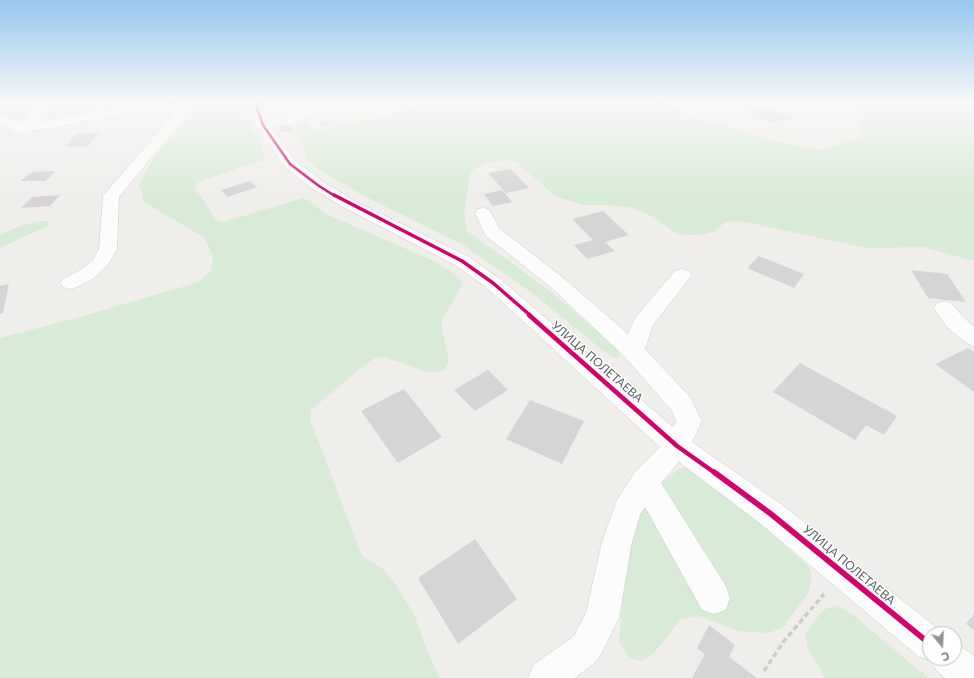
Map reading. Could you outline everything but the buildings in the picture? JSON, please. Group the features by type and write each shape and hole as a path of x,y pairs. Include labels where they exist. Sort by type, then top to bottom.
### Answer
{"street":[{"path":"70,283 87,274 100,262 108,249 111,196 163,135"},
{"name":"УЛИЦА ПОЛЕТАЕВА","path":"270,135 290,164 319,186 349,204 462,260 493,283 677,446 771,514 922,637"},
{"path":"483,213 491,231 560,285 633,351 682,405 690,421 677,446 645,481 626,510 617,542 602,618 586,648 546,678"},
{"path":"633,351 643,323 682,275"},
{"path":"944,308 955,322 974,338"},
{"path":"645,481 714,598"},
{"path":"958,666 974,678"}],"path":[{"path":"764,671 784,642 827,590"}],"green space":[{"path":"173,135 256,135 265,156 262,160 196,183 195,188 216,220 223,222 303,198 308,200 326,214 438,263 455,274 462,281 460,289 442,320 442,328 449,362 445,369 437,373 424,371 385,357 375,358 362,367 311,410 310,419 362,556 384,570 395,584 414,614 427,650 440,678 0,678 0,338 80,317 199,282 211,270 213,257 205,238 144,202 139,184 153,159"},
{"path":"298,135 754,135 788,144 824,150 862,136 862,135 974,135 974,261 923,247 867,248 740,221 725,222 715,231 702,235 683,235 672,231 654,217 633,208 609,205 583,205 555,196 516,162 508,160 491,162 477,167 470,174 464,214 467,231 550,291 610,342 618,350 620,356 615,358 611,357 532,293 462,244 372,200 317,169 308,160"},
{"path":"40,221 48,221 49,225 0,248 0,235 20,226"},
{"path":"689,467 710,477 809,567 812,578 808,593 783,628 768,633 738,631 699,616 681,619 654,653 642,661 630,658 619,642 627,551 642,509 659,484 679,469"},
{"path":"837,605 852,614 928,678 825,678 808,649 805,634 823,610"}],"cycle path":[{"path":"270,135 290,164 319,186 349,204 462,261 493,283 677,446 771,514 922,637"}]}
